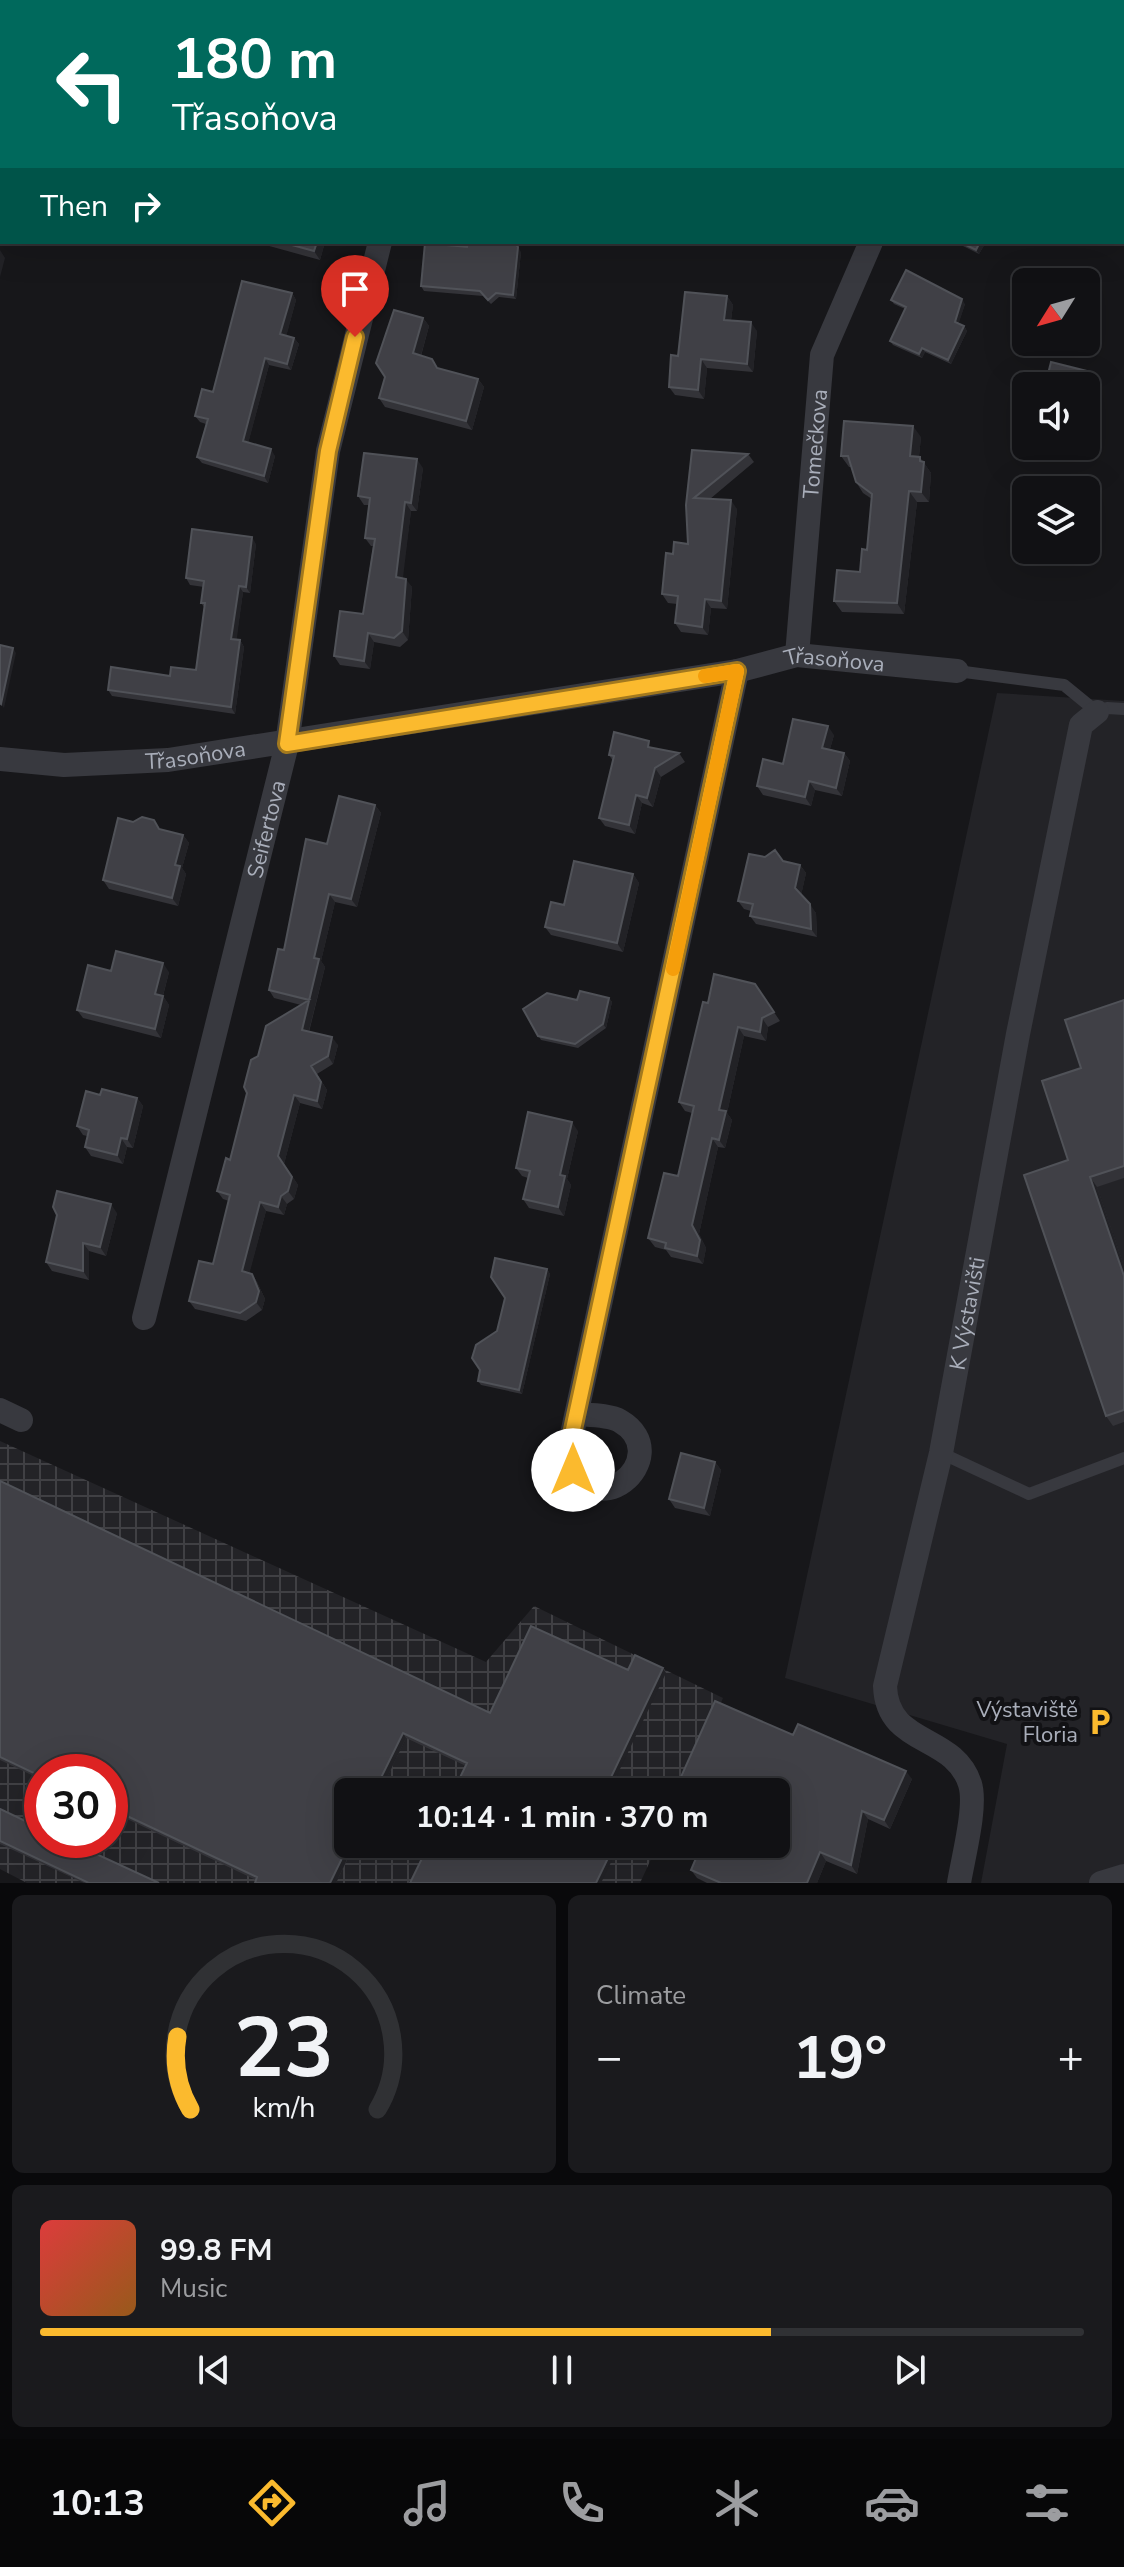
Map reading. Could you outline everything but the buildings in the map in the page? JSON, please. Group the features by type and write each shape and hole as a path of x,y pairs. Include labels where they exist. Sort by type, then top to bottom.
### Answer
{"street":[{"name":"Seifertova","path":"144,1318 287,744 328,451 380,244"},
{"name":"Tomečkova","path":"797,655 822,355 870,244"},
{"name":"Třasoňova","path":"0,759 113,765 287,744 737,671 797,655 957,671"},
{"path":"577,1414 737,671"},
{"name":"K Výstavišti","path":"959,1883 972,1787 963,1767 950,1753 903,1729 885,1704 885,1695 941,1453 1018,1034 1081,725 1097,712"},
{"path":"1101,1883 1124,1876"}],"lane":[{"path":"957,671 1064,685 1097,712 1124,709"},
{"path":"941,1453 1029,1494 1124,1458"}],"shaded area":[{"path":"997,693 1124,701 1124,1883 981,1883 1007,1744 785,1678"},
{"path":"0,1441 486,1662 534,1606 723,1698 687,1778 334,1778 334,1858 652,1858 640,1883 27,1883 0,1869"}],"slow traffic":[{"path":"673,969 737,671 705,676"}],"place":[{"name":"Výstaviště Floria","path":"1100,1722"}],"route":[{"path":"355,337 328,451 287,744 737,671 569,1448 573,1470"}]}
